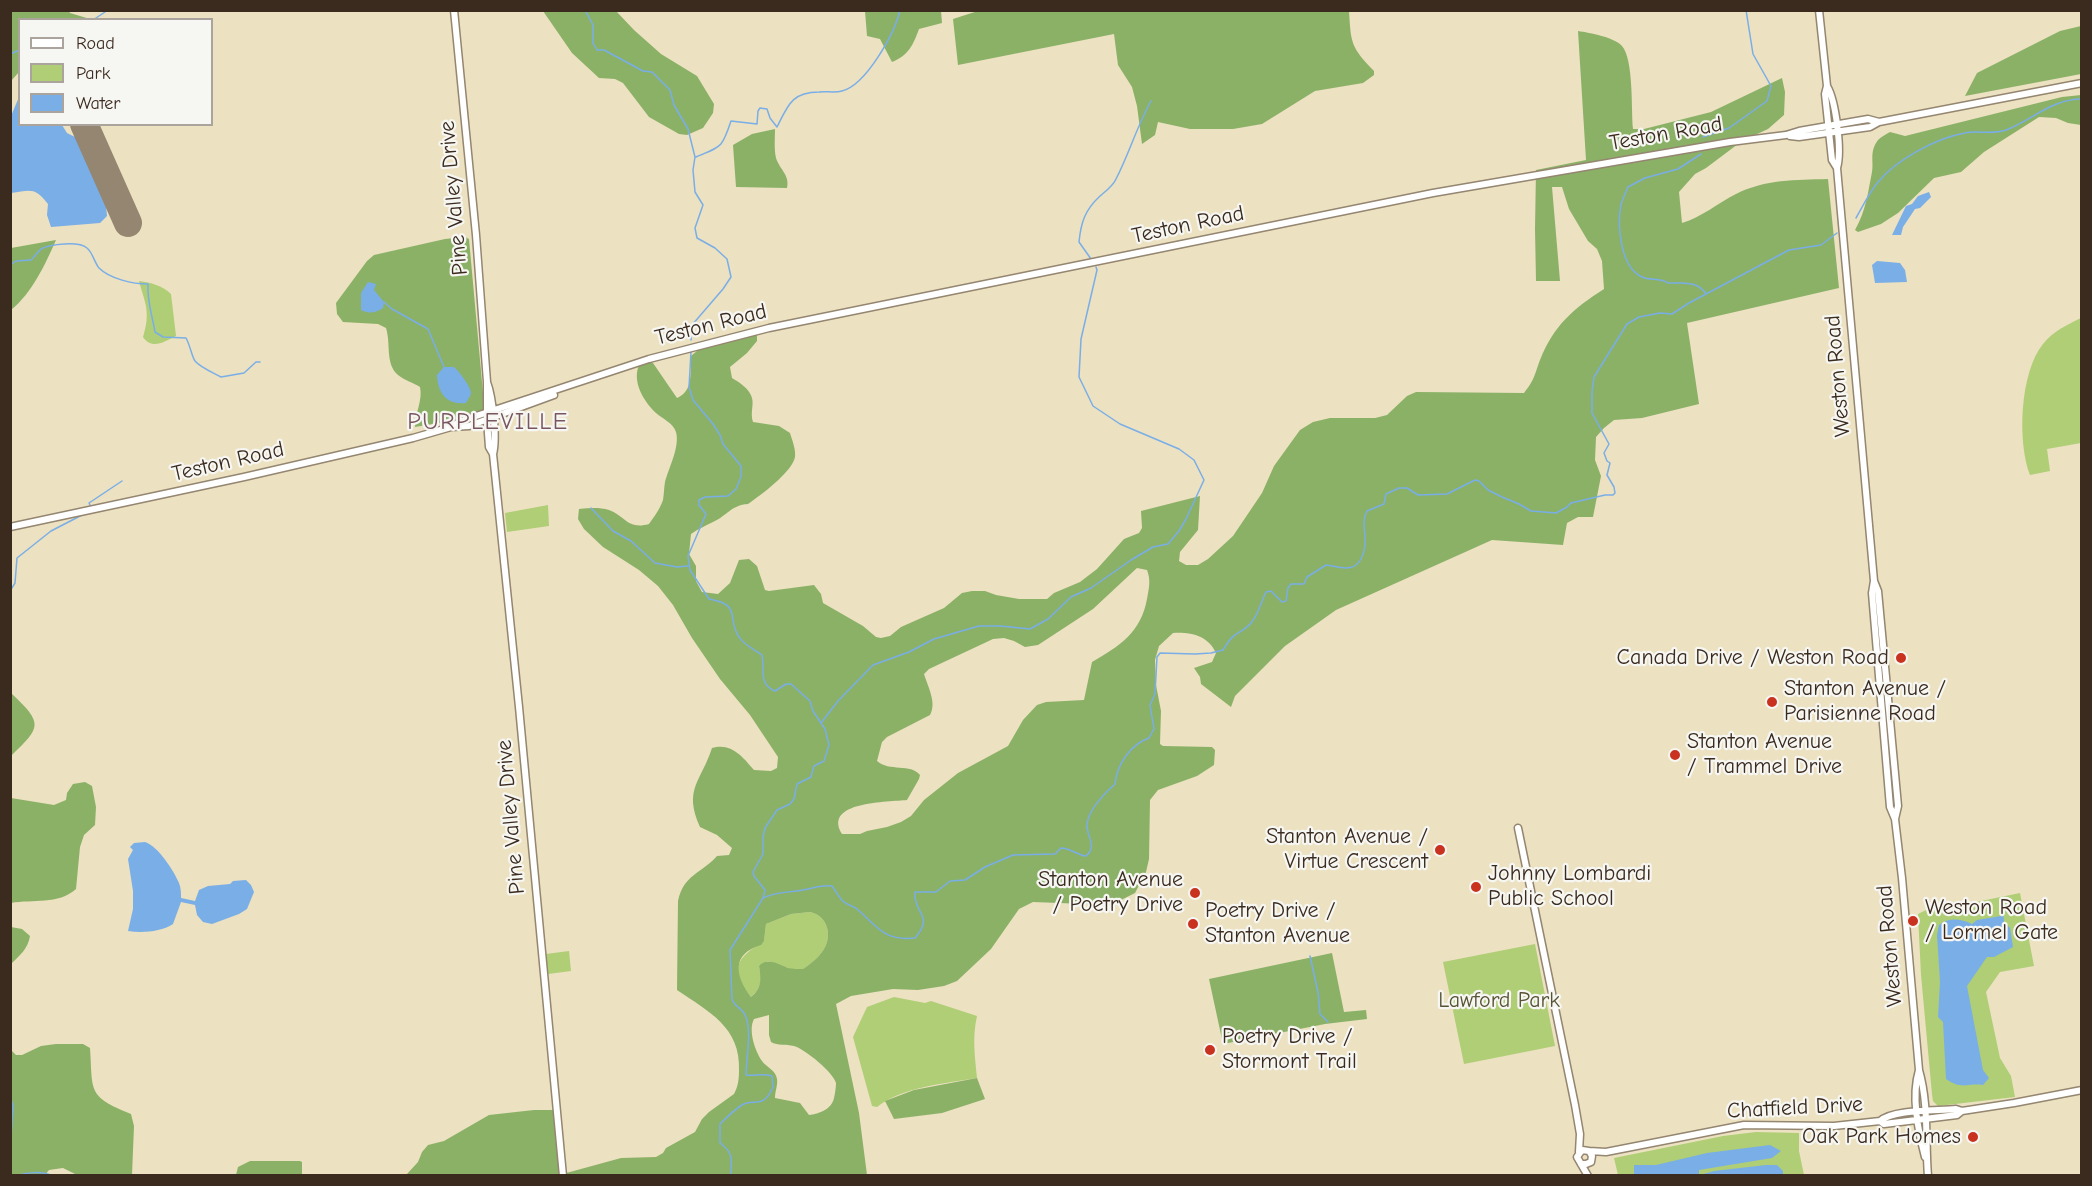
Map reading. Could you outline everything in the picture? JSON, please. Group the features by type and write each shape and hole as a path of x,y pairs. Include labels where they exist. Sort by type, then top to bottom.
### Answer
{"street":[{"name":"Pine Valley Drive","path":"454,10 476,235 490,416 495,445 493,454 563,1176"},
{"name":"Weston Road","path":"1818,10 1827,86 1825,94 1832,160 1837,168"},
{"name":"Teston Road","path":"10,527 244,477 451,427 469,426 490,416 649,359 769,328 1172,248 1433,193 1730,141 1786,135 1799,131 1870,127 1879,122 2082,83"},
{"name":"Weston Road","path":"1827,86 1832,94 1837,129 1839,160 1837,168 1874,581 1880,601 1898,806 1895,819 1919,1070 1923,1083 1920,1138 1928,1176"},
{"path":"1518,828 1580,1134 1577,1158 1588,1176"},
{"name":"Chatfield Drive","path":"1589,1151 1606,1152 1744,1125 1834,1126 1880,1121 1884,1124 1956,1109 1962,1111 2014,1104 2082,1090"},
{"path":"1580,1134 1592,1156 1588,1176"},
{"path":"1579,1152 1584,1149 1589,1151"},
{"name":"Chatfield Drive","path":"1591,1162 1606,1152"},
{"path":"1581,1164 1586,1165 1591,1162"}],"green space":[{"path":"11,10 69,11 87,18 18,18 18,73 11,81"},
{"path":"981,10 1349,11 1354,44 1374,71 1374,75 1363,83 1315,91 1262,124 1233,129 1190,129 1158,122 1155,135 1142,144 1137,106 1132,87 1118,65 1114,34 958,65 953,19"},
{"path":"543,11 616,11 661,54 697,76 714,104 713,113 703,128 687,135 679,134 649,117 623,83 615,79 599,78 572,53"},
{"path":"865,11 941,11 942,23 919,29 910,49 892,62 880,39 867,36"},
{"path":"2081,26 2081,74 1965,96 1977,73 2060,31"},
{"path":"1578,31 1613,40 1622,46 1626,53 1630,73 1633,129 1644,129 1711,112 1782,78 1785,92 1784,115 1768,129 1742,141 1695,174 1679,192 1682,223 1758,185 1781,181 1828,179 1839,288 1687,323 1699,404 1642,418 1614,420 1604,428 1596,437 1595,460 1601,476 1593,517 1578,517 1567,523 1563,545 1492,540 1336,610 1285,646 1235,696 1231,707 1201,684 1200,677 1194,668 1212,662 1216,653 1213,647 1199,636 1173,633 1159,646 1155,660 1156,685 1161,711 1160,744 1163,746 1212,747 1215,750 1214,765 1197,776 1158,790 1150,800 1149,859 1146,872 1135,893 1111,905 1033,902 1019,909 991,949 957,981 944,986 918,990 893,989 851,996 836,1004 859,1113 867,1175 393,1176 407,1174 418,1162 428,1145 444,1141 489,1115 534,1110 556,1110 559,1175 621,1158 656,1157 666,1148 695,1132 702,1119 734,1094 737,1086 738,1056 729,1032 721,1022 677,990 678,901 684,885 689,880 717,856 729,855 732,848 717,835 700,827 695,814 693,794 712,748 731,749 754,770 771,771 777,768 778,757 750,715 720,679 673,605 658,586 639,570 603,547 584,529 578,519 579,509 602,508 631,524 649,524 662,503 677,438 675,429 652,409 641,393 637,380 640,364 653,363 677,398 689,386 691,356 704,345 757,332 757,341 730,367 732,378 744,386 751,395 753,422 779,426 790,433 795,457 782,476 754,500 733,509 691,534 689,554 696,566 696,581 702,592 718,594 730,583 739,560 749,559 757,566 765,590 814,585 821,594 823,603 881,638 890,636 901,627 944,608 962,593 985,591 1019,599 1047,599 1054,593 1080,582 1097,569 1124,539 1139,533 1142,528 1141,511 1200,496 1198,530 1180,552 1179,561 1186,565 1198,565 1233,536 1262,493 1274,466 1300,430 1313,422 1330,418 1375,418 1387,415 1407,396 1416,392 1524,393 1532,381 1545,348 1558,327 1574,311 1604,289 1602,261 1597,249 1588,241 1569,209 1562,187 1552,187 1560,281 1536,281 1536,170 1586,160","holes":["1137,568 1147,570 1149,577 1144,611 1140,621 1120,644 1092,662 1084,700 1046,702 1037,705 1023,720 1008,746 958,773 924,800 911,816 887,827 860,834 842,834 838,823 841,815 849,809 860,805 907,800 919,779 920,775 916,771 888,766 877,761 882,742 887,737 930,715 933,705 924,674 929,669 993,639 1004,638 1025,647 1038,645 1093,609","810,912 821,918 828,934 825,946 818,957 803,969 788,968 776,963 762,963 759,966 759,987 751,997 739,974 740,960 764,941 766,924 791,914","769,1015 771,1042 799,1048 830,1073 836,1085 833,1102 828,1108 809,1115 800,1103 775,1098 776,1076 757,1052 752,1034 754,1019"]},
{"path":"2081,95 2081,125 2056,118 2039,117 1984,152 1961,172 1934,178 1898,213 1881,224 1858,232 1855,230 1866,201 1874,149 1878,140 1890,132 1905,136 2062,97"},
{"path":"775,129 776,158 786,176 787,188 736,187 733,145 752,134"},
{"path":"465,237 469,239 485,415 415,427 420,387 400,377 391,365 386,328 378,324 343,322 337,314 336,303 374,255 445,239"},
{"path":"56,240 32,287 11,310 11,248"},
{"path":"139,281 160,286 171,294 176,336 154,344 143,337 147,314"},
{"path":"2081,318 2081,443 2047,449 2050,471 2030,475 2023,445 2022,426 2029,372 2035,356 2047,339"},
{"path":"548,505 549,526 507,532 505,513"},
{"path":"11,693 29,712 35,725 28,738 11,756"},
{"path":"85,782 92,786 96,807 95,825 84,835 80,847 76,889 53,899 11,903 11,798 54,805 66,800 67,793 73,784"},
{"path":"2020,893 2034,966 2000,972 1986,992 2000,1058 2011,1076 2015,1097 1938,1106 1933,1101 1932,1094 1918,914 1928,909 1952,907"},
{"path":"810,912 821,918 827,928 827,940 822,952 803,969 791,969 768,961 759,966 760,983 758,990 751,997 740,979 739,965 747,953 764,941 766,924 791,914"},
{"path":"11,927 22,929 30,936 25,948 11,964"},
{"name":"Lawford Park","path":"1535,944 1555,1046 1464,1064 1443,962"},
{"path":"569,951 571,971 548,974 546,954"},
{"path":"1332,953 1344,1012 1366,1010 1367,1019 1325,1024 1223,1044 1209,979"},
{"path":"894,997 925,1003 931,1001 977,1016 974,1040 977,1078 912,1090 899,1094 877,1107 872,1106 853,1037 867,1007"},
{"path":"83,1044 90,1048 91,1074 95,1091 106,1102 131,1114 134,1126 132,1175 77,1175 63,1168 49,1170 45,1175 11,1175 11,1050 16,1055 22,1055 41,1046"},
{"path":"977,1078 985,1099 942,1113 894,1119 885,1101 914,1090"},
{"path":"1756,1132 1799,1133 1799,1151 1804,1175 1618,1175 1614,1158 1723,1136"},
{"path":"250,1161 300,1161 302,1162 302,1175 236,1175 238,1167"}],"water":[{"path":"18,99 18,126 63,126 67,133 85,142 87,164 105,195 107,216 100,223 51,227 47,215 48,204 40,195 32,191 11,193 11,116"},
{"path":"1929,192 1931,197 1920,208 1915,209 1903,227 1901,235 1892,235 1906,206 1912,204 1918,196"},
{"path":"1877,261 1900,263 1905,270 1907,282 1875,283 1872,265"},
{"path":"368,282 376,284 374,290 384,302 383,308 375,312 361,310 361,293"},
{"path":"444,367 454,367 467,383 471,393 466,403 453,402 444,397 437,375"},
{"path":"145,842 155,848 169,866 179,883 181,898 195,901 199,890 208,886 246,880 254,892 247,909 212,924 203,922 197,915 195,905 181,902 173,924 168,927 151,931 128,931 133,909 128,859 133,850 130,847 134,843"},
{"path":"2003,911 2004,922 2010,928 2013,947 1994,957 1987,957 1967,986 1983,1070 1989,1078 1983,1085 1956,1084 1946,1079 1943,1022 1938,1017 1940,982 1937,935 1939,925 1955,920 1972,924 1977,920 2001,916"},
{"path":"1770,1145 1781,1151 1772,1158 1699,1170 1699,1175 1634,1175 1634,1165 1656,1165 1707,1153"},
{"path":"1777,1165 1783,1171 1783,1175 1700,1175 1714,1171"}],"waterway":[{"path":"96,18 108,10"},
{"path":"585,10 593,25 593,43 597,50 604,50 643,71 652,72 670,90 674,105 688,129 695,157 693,170 695,192 703,205 695,228 697,238 715,248 727,259 731,277 692,325 691,340"},
{"path":"696,157 720,145 731,121 757,124 760,108 767,109 777,127 788,106 797,97 810,93 839,92 851,87 870,69 878,57 892,32 900,10"},
{"path":"1703,137 1729,128 1767,101 1771,86 1753,54 1746,10"},
{"path":"10,54 18,51"},
{"path":"1856,218 1878,182 1895,166 1917,151 1942,140 1970,132 2006,130 2061,102 2082,99"},
{"path":"1091,259 1079,242 1085,217 1095,201 1115,182 1151,101"},
{"path":"1701,154 1678,169 1645,178 1628,187 1621,204 1620,234 1629,264 1642,277 1668,283 1694,285 1706,294"},
{"path":"763,898 778,893 832,886 844,902 857,909 888,935 915,938 923,924 915,892 936,892 950,881 965,880 985,867 1013,855 1055,854 1061,848 1086,856 1091,848 1087,828 1088,818 1094,807 1115,784 1126,756 1136,745 1149,738 1154,729 1150,705 1155,694 1157,657 1160,653 1195,654 1223,650 1231,638 1251,623 1266,592 1271,591 1282,602 1286,601 1291,584 1304,584 1307,577 1326,565 1346,568 1354,566 1364,552 1364,522 1367,511 1384,504 1386,494 1399,488 1407,488 1418,495 1447,494 1475,480 1488,490 1531,511 1556,513 1571,503 1613,495 1614,487 1607,475 1610,463 1604,453 1609,444 1592,413 1592,392 1594,377 1627,324 1639,317 1660,313 1672,314 1789,250 1821,245 1837,233"},
{"path":"10,265 16,261 31,260 41,249 64,244 78,244 87,248 99,268 109,275 129,282 148,284 155,332 163,337 186,338 195,361 201,366 221,377 244,373 256,362 260,362"},
{"path":"821,723 838,701 873,665 909,652 934,639 979,626 1030,629 1048,619 1071,597 1091,588 1131,560 1153,547 1168,544 1179,531 1204,480 1194,460 1179,449 1120,424 1093,406 1079,377 1081,339 1096,267"},
{"path":"384,302 428,329 444,367"},
{"path":"691,352 689,387 693,400 713,424 723,444 741,466 741,477 736,489 728,496 705,497 699,500 699,505 706,514 688,556 690,570 709,599 720,602 730,609 735,630 741,640 762,655 766,685 775,691 786,684 791,684 810,701 813,711 825,729 829,745 824,761 814,766 811,777 797,784 794,799 790,804 777,810 765,828 763,854 753,872 765,890 763,898 730,950 732,999 744,1013 748,1026 746,1075 772,1076 773,1087 766,1099 742,1105 720,1124 720,1143 730,1153 731,1176"},
{"path":"90,505 89,503 122,481"},
{"path":"591,508 613,531 631,541 655,563 677,567 688,566"},
{"path":"10,591 15,583 17,558 51,531 82,515"},
{"path":"1310,956 1320,1014 1328,1022"},
{"path":"10,1097 13,1105 10,1154"},
{"path":"15,1176 34,1173 53,1176"}],"runway":[{"path":"85,126 128,223"}],"place":[{"name":"Canada Drive / Weston Road","path":"1901,658"},
{"name":"Stanton Avenue / Parisienne Road","path":"1772,702"},
{"name":"Stanton Avenue / Trammel Drive","path":"1675,755"},
{"name":"Stanton Avenue / Virtue Crescent","path":"1440,850"},
{"name":"Johnny Lombardi Public School","path":"1476,887"},
{"name":"Stanton Avenue / Poetry Drive","path":"1195,893"},
{"name":"Weston Road / Lormel Gate","path":"1913,921"},
{"name":"Poetry Drive / Stanton Avenue","path":"1193,924"},
{"name":"Poetry Drive / Stormont Trail","path":"1210,1050"},
{"name":"Oak Park Homes","path":"1973,1137"}],"district":[{"name":"PURPLEVILLE","path":"488,422"}]}
